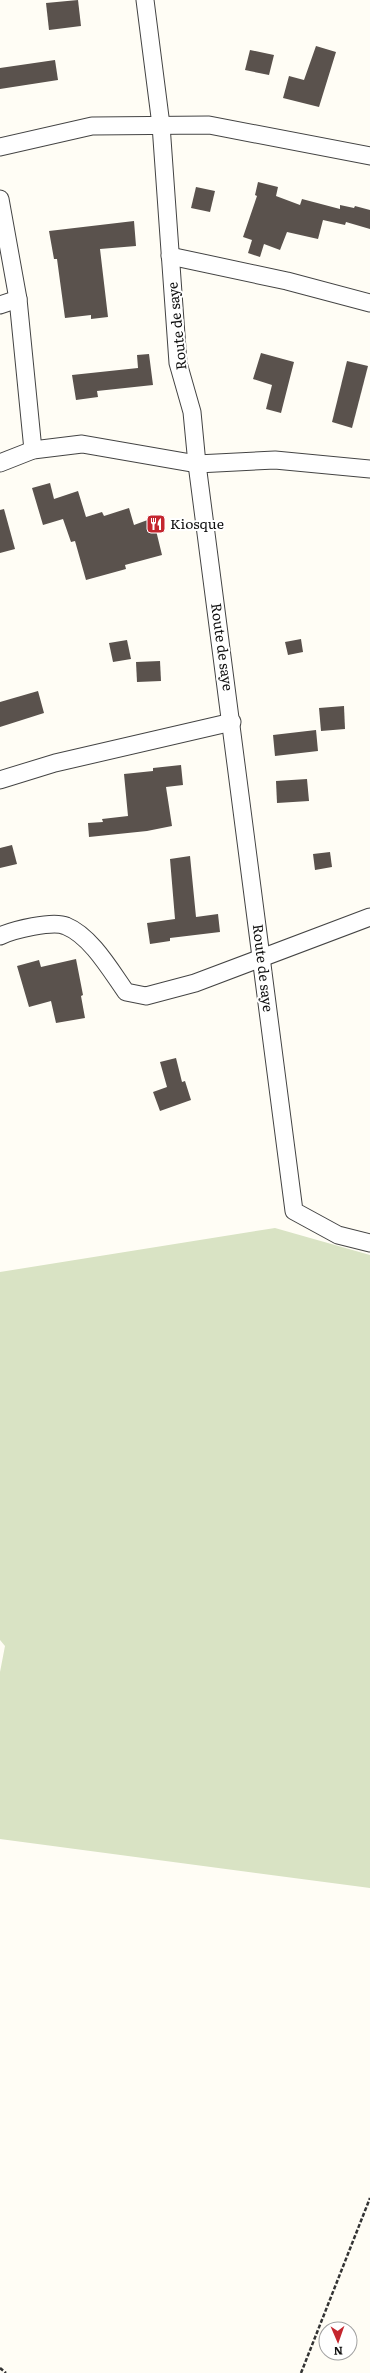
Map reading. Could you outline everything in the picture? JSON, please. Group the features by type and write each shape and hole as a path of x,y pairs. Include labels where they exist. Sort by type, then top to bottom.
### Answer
{"street":[{"name":"Route de saye","path":"145,0 161,126 178,362 192,412 197,464 232,722 294,1211 338,1235 370,1243"},
{"path":"0,147 92,126 209,125 370,156"},
{"path":"0,199 18,300 33,450"},
{"path":"170,256 287,281 370,303"},
{"path":"0,305 18,300"},
{"path":"0,463 33,450 82,444 197,464 275,460 370,469"},
{"path":"0,780 55,763 232,722"},
{"path":"0,936 26,927 66,925 88,942 126,992 146,996 195,983 370,917"}],"path":[{"path":"301,2373 370,2198"},
{"path":"0,2368 6,2373"}],"green space":[{"path":"275,1228 370,1255 370,1888 0,1839 0,1672 5,1646 0,1640 0,1272"}],"building":[{"path":"78,0 81,26 49,30 46,3"},
{"path":"316,46 336,52 319,107 283,98 289,76 304,80"},
{"path":"250,50 274,55 269,75 245,70"},
{"path":"55,60 58,80 0,89 0,68"},
{"path":"258,182 278,187 276,196 300,205 302,199 340,209 340,205 354,208 355,206 370,210 370,229 346,222 345,225 323,220 318,239 287,232 280,250 264,244 260,257 248,253 252,240 243,237 257,196 255,195"},
{"path":"196,187 215,191 210,212 191,208"},
{"path":"134,221 136,246 100,249 108,317 91,319 91,315 65,318 57,259 54,259 49,231"},
{"path":"261,353 294,362 281,413 266,409 272,385 253,379"},
{"path":"149,354 153,385 97,391 98,397 76,400 72,375 138,368 137,355"},
{"path":"347,361 368,366 352,428 332,422"},
{"path":"50,483 54,499 78,491 86,517 102,512 104,516 129,508 134,525 153,518 162,555 125,565 126,569 86,580 75,541 71,542 63,519 43,525 32,488"},
{"path":"4,509 15,549 0,553 0,510"},
{"path":"301,639 303,652 288,655 285,642"},
{"path":"127,640 131,659 113,662 109,643"},
{"path":"160,661 161,681 137,682 136,662"},
{"path":"38,691 44,713 0,727 0,702"},
{"path":"344,706 345,729 321,731 319,708"},
{"path":"316,730 318,751 275,756 273,735"},
{"path":"181,765 183,785 166,787 172,826 147,831 89,837 88,823 103,822 102,819 128,816 124,774 153,771 153,768"},
{"path":"307,779 309,801 277,803 276,781"},
{"path":"12,845 17,864 0,868 0,848"},
{"path":"330,852 332,867 315,870 313,854"},
{"path":"190,856 196,917 218,914 220,932 170,938 170,941 150,944 147,923 175,919 170,859"},
{"path":"76,959 83,995 81,996 85,1018 56,1023 51,1001 29,1007 17,966 39,960 41,967"},
{"path":"176,1058 182,1082 185,1081 191,1100 160,1111 153,1092 167,1087 160,1062"}],"place":[{"name":"Kiosque","path":"156,524"}]}
